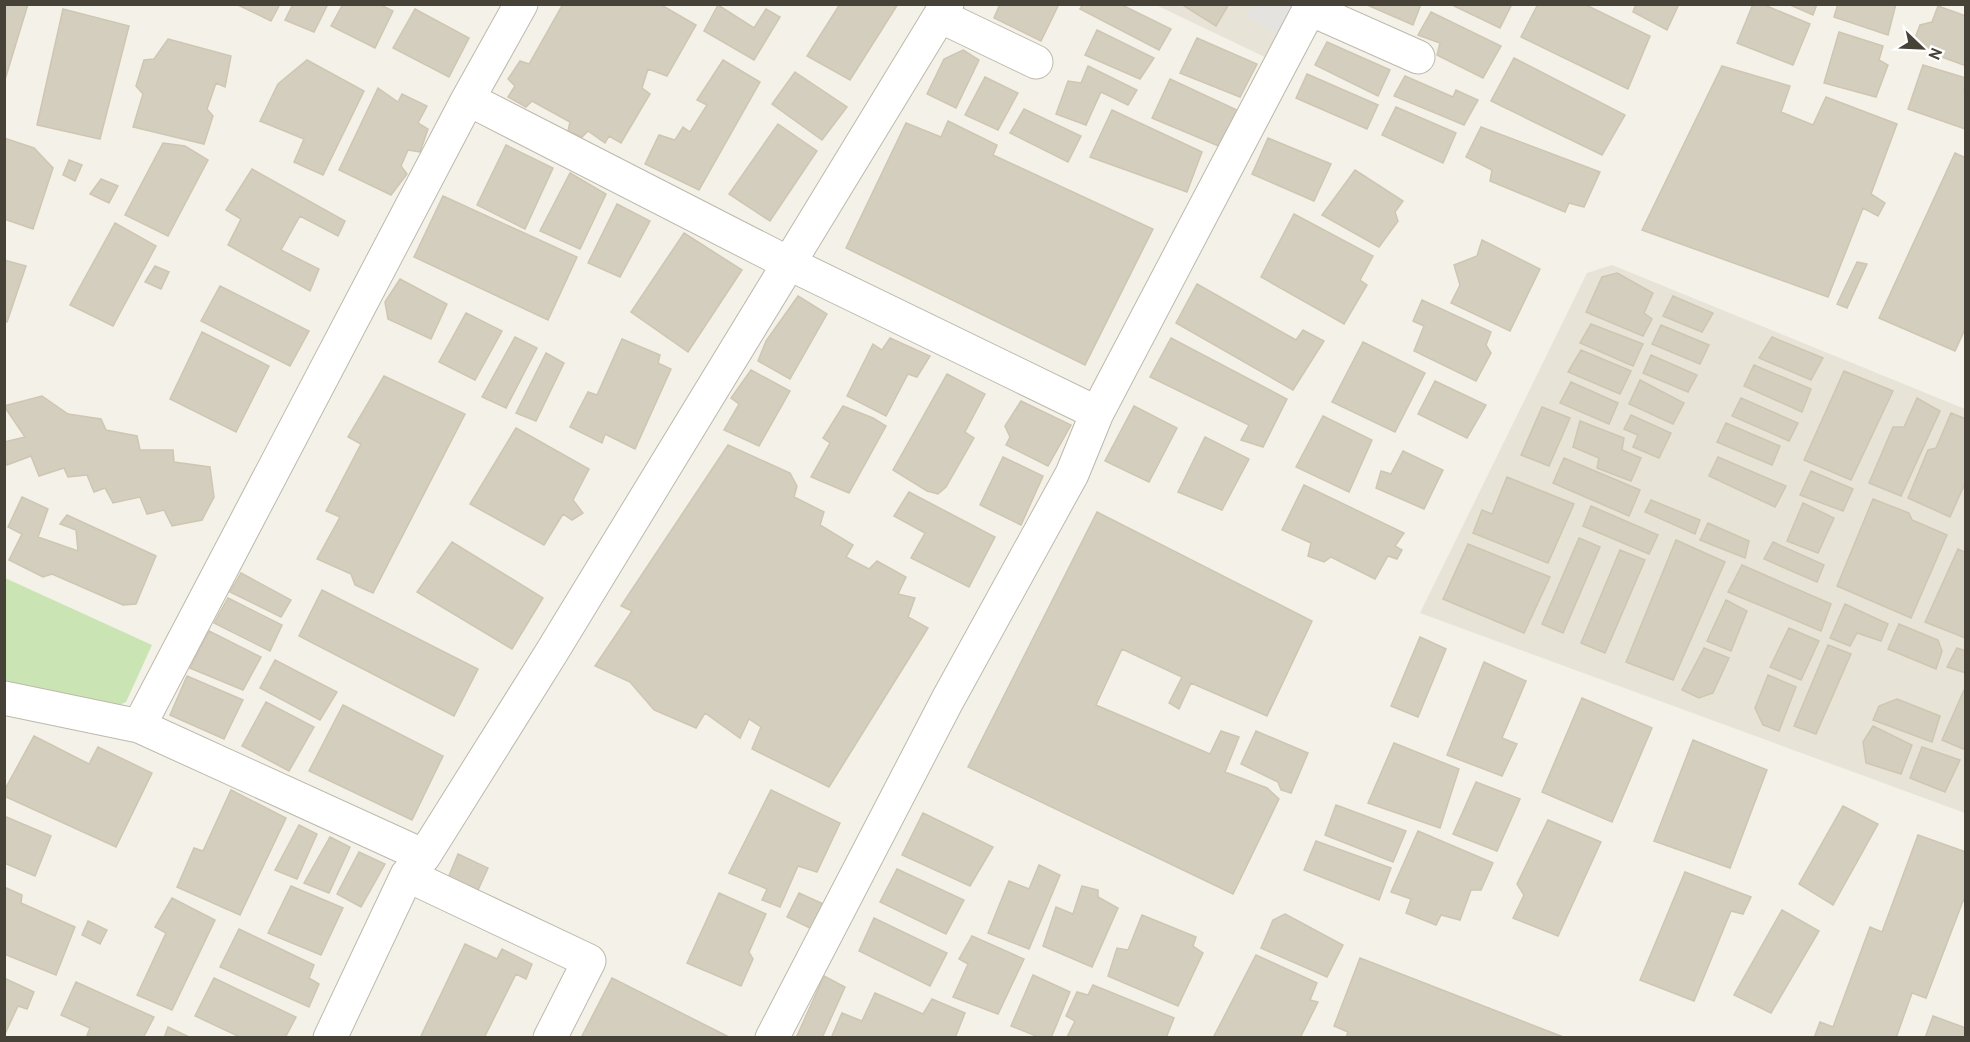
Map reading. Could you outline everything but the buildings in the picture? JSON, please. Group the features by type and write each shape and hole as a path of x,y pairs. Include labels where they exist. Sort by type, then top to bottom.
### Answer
{"street":[{"path":"139,726 468,99 521,4"},
{"path":"772,1038 941,711 1072,474 1097,412 1311,7 1418,57"},
{"path":"330,1038 415,865 550,655 944,10 1036,62"},
{"path":"468,99 790,264 1097,412"},
{"path":"4,698 139,726 415,865 590,962 550,1038"}],"shaded area":[{"path":"1156,5 1296,5 1269,59"},
{"path":"1253,5 1295,5 1279,35 1246,16"},
{"path":"1612,265 1965,409 1965,813 1420,613 1587,273"}],"green space":[{"path":"5,578 152,645 126,702 111,709 5,687"}]}
